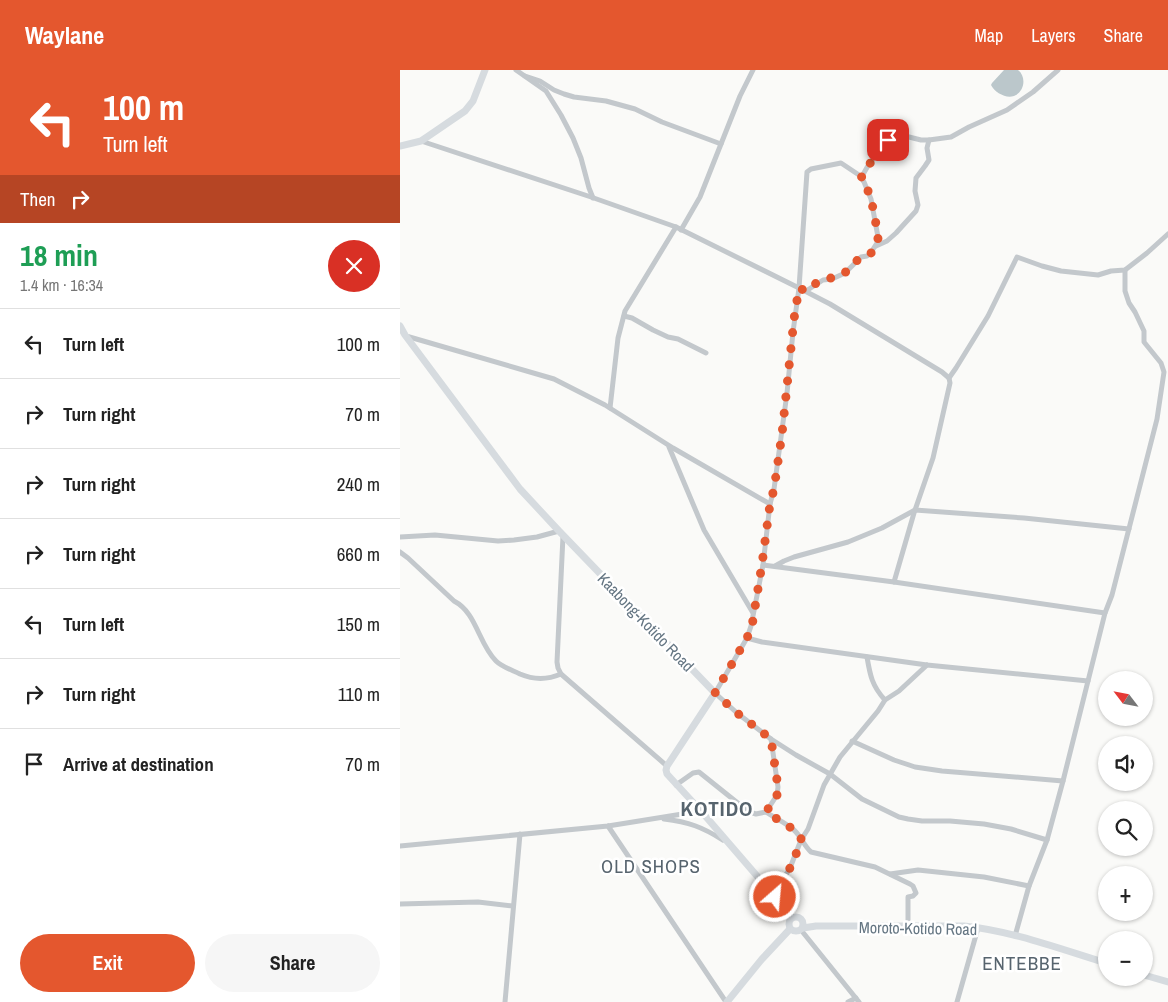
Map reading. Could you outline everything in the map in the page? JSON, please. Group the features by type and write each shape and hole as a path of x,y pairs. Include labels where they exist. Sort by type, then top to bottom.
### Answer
{"street":[{"path":"400,146 421,141 465,111 473,101 485,70"},
{"path":"516,70 546,92 571,131 593,198"},
{"path":"610,408 618,338 625,311 700,197 740,96 753,70"},
{"path":"861,178 869,164 890,138 896,136 929,140 951,137 1007,110 1033,92 1058,70"},
{"path":"525,76 540,81 564,94 606,101 628,107 721,144"},
{"path":"876,246 887,241 896,233 918,206 915,191 916,178 929,160 927,148 929,140"},
{"path":"421,141 679,228 806,291 925,361 949,378 950,383 933,458 914,510 894,582"},
{"path":"791,918 701,811 676,785 666,770 715,693 752,626 782,434 799,288 807,172 811,169 838,163 849,168 864,182 871,199 878,241 870,254 861,257 845,273 832,279 823,280 806,291"},
{"path":"949,378 988,316 1017,257 1061,271 1098,275 1126,270 1168,234"},
{"path":"1015,936 1029,886 1047,840 1063,782 1105,613 1112,595 1157,419 1164,372 1161,363 1144,342 1144,331 1129,303 1125,291 1126,270"},
{"path":"624,316 706,353"},
{"name":"Kaabong-Kotido Road","path":"400,326 520,489 715,693"},
{"path":"406,335 554,379 610,408 770,504"},
{"path":"669,445 704,530 753,613"},
{"path":"776,566 794,557 853,540 882,528 914,510 1129,528"},
{"path":"400,537 435,536 506,540 561,533 558,668 561,674 667,766"},
{"path":"400,552 467,610 489,654 498,663 525,676 539,679 551,678 561,674"},
{"path":"762,564 1105,613"},
{"path":"747,638 762,642 927,665 1088,681"},
{"path":"867,657 875,689 885,700"},
{"path":"775,897 808,829 824,785 840,757 878,712 885,700 899,691 927,665"},
{"path":"715,693 771,739 830,774 862,799 899,817 922,821 984,824 1011,829 1047,840"},
{"path":"766,812 777,795 778,787 771,739"},
{"path":"852,742 915,767 1063,782"},
{"path":"676,785 693,773 698,772 749,812 756,814 766,812 793,829 811,852 875,867 910,884 916,893 908,897 908,926"},
{"path":"400,846 608,826 701,811"},
{"path":"656,818 694,824 728,843"},
{"path":"608,826 726,1002 790,929 791,918"},
{"path":"505,1002 520,834"},
{"path":"890,874 918,870 984,877 1029,886"},
{"path":"400,904 478,902 513,906"},
{"path":"791,918 798,917 802,926 858,1000 848,1002"},
{"path":"790,929 795,932 802,926"},
{"name":"Moroto-Kotido Road","path":"802,926 964,926 1015,936 1098,961"},
{"path":"957,1002 978,928"},
{"path":"1153,978 1168,982"}],"shaded area":[{"path":"1004,70 1018,70 1021,73 1023,86 1016,95 1009,97 1002,95 995,91 991,85"}],"district":[{"name":"KOTIDO","path":"717,809"},
{"name":"OLD SHOPS","path":"651,866"},
{"name":"ENTEBBE","path":"1022,963"}],"route":[{"path":"775,897 802,840 793,829 766,812 777,795 778,787 771,739 715,693 752,626 788,394 794,319 799,288 806,291 823,280 841,275 861,257 870,254 876,246 878,237 871,199 861,178 869,164 888,140"}]}
